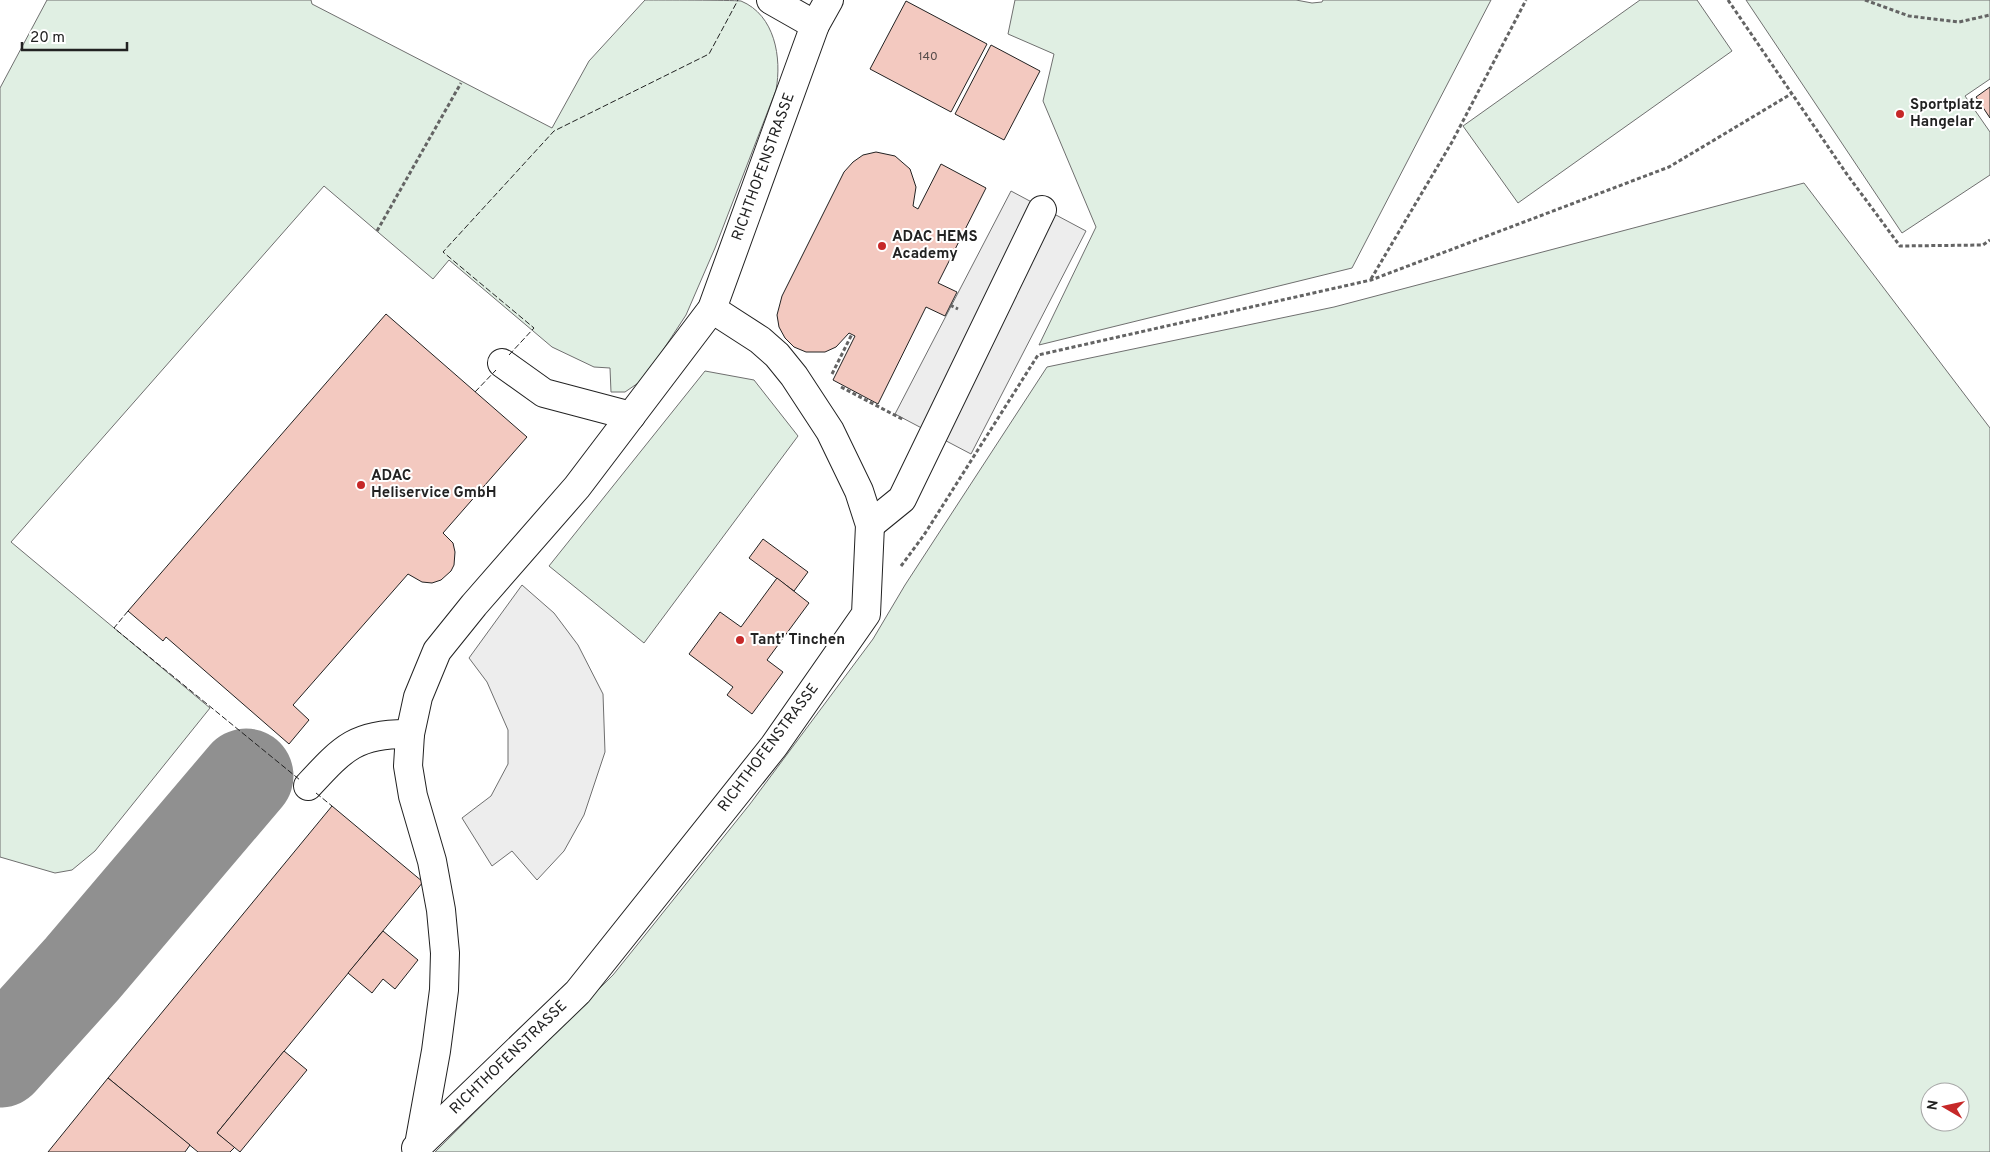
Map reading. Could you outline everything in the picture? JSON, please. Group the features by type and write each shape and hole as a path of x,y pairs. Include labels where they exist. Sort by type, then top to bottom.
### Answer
{"street":[{"path":"771,0 816,25"},
{"name":"RICHTHOFENSTRASSE","path":"415,1148 436,1051 444,990 445,953 441,910 432,861 413,796 408,766 410,734 418,697 437,651 474,605 577,486 712,309 816,25 829,0"},
{"path":"870,525 902,500 1042,210"},
{"name":"RICHTHOFENSTRASSE","path":"415,1148 578,992 774,746 866,614 870,525 859,491 830,431 794,376 760,340 712,309"},
{"path":"502,363 544,393 631,416"},
{"path":"308,786 333,760 355,743 384,734 410,734"}],"path":[{"path":"1371,280 1452,142 1526,0"},
{"path":"1728,0 1900,246 1983,245 1990,240"},
{"path":"1866,0 1909,16 1959,22 1990,15"},
{"path":"377,231 461,82"},
{"path":"895,574 924,535 1038,355 1371,280 1669,167 1792,94"},
{"path":"828,380 852,334"},
{"path":"794,376 813,373 934,435"}],"green space":[{"path":"47,0 311,0 312,4 552,128 589,61 645,0 741,1 762,16 769,27 777,51 778,65 776,90 715,248 686,315 644,379 625,392 611,392 610,368 594,367 552,347 449,260 433,279 324,186 11,542 210,708 95,851 72,870 55,873 0,857 0,88"},
{"path":"1015,0 1296,0 1312,3 1322,2 1323,0 1491,0 1352,268 1039,345 1096,227 1043,101 1054,54 1008,34"},
{"path":"1640,0 1697,0 1732,51 1518,203 1463,126"},
{"name":"Sportplatz Hangelar","path":"1746,0 1990,0 1990,79 1965,96 1990,132 1990,175 1902,233"},
{"path":"1804,183 1990,428 1990,1152 435,1152 613,975 750,804 873,639 905,585 1047,367 1334,307"},
{"path":"705,371 754,380 798,436 644,643 549,566"}],"shaded area":[{"path":"1011,191 1086,231 971,454 895,414"},
{"path":"522,585 554,613 578,645 603,694 605,752 584,815 564,851 537,880 512,851 492,866 462,818 491,796 508,764 508,730 487,682 469,658"}],"building":[{"path":"906,1 987,44 951,112 870,69"},
{"path":"991,45 1040,71 1004,140 955,114"},
{"path":"1990,87 1990,118 1976,97"},
{"name":"ADAC HEMS Academy","path":"876,152 895,156 910,169 916,187 913,206 918,209 941,164 986,188 938,283 957,292 945,316 926,307 878,404 833,380 855,336 849,333 836,347 825,352 806,352 794,347 785,338 779,327 777,315 782,296 844,172 863,155"},
{"name":"ADAC Heliservice GmbH","path":"386,314 527,437 443,533 453,543 455,552 454,565 451,571 441,580 432,583 422,582 408,574 293,705 309,720 289,744 166,637 163,641 128,611"},
{"path":"763,539 808,572 794,591 749,558"},
{"name":"Tant' Tinchen","path":"777,578 809,603 767,660 783,672 752,714 727,695 733,687 689,654 720,612 741,627"},
{"path":"332,806 423,882 217,1133 235,1147 230,1152 198,1152 108,1078"},
{"path":"383,931 418,960 395,989 383,979 372,993 348,973"},
{"path":"284,1051 307,1070 240,1152 217,1133"},
{"path":"108,1078 190,1145 185,1152 48,1152"}],"taxiway":[{"path":"0,1060 82,969 246,776"}],"fence":[{"path":"509,355 534,328 443,252 554,131 709,54 738,0"},
{"path":"475,392 496,370"},
{"path":"128,611 114,628 300,780"},
{"path":"316,793 332,806"}],"place":[{"name":"Sportplatz Hangelar","path":"1900,114"},
{"name":"ADAC HEMS Academy","path":"882,246"},
{"name":"ADAC Heliservice GmbH","path":"361,485"},
{"name":"Tant' Tinchen","path":"740,640"}]}
